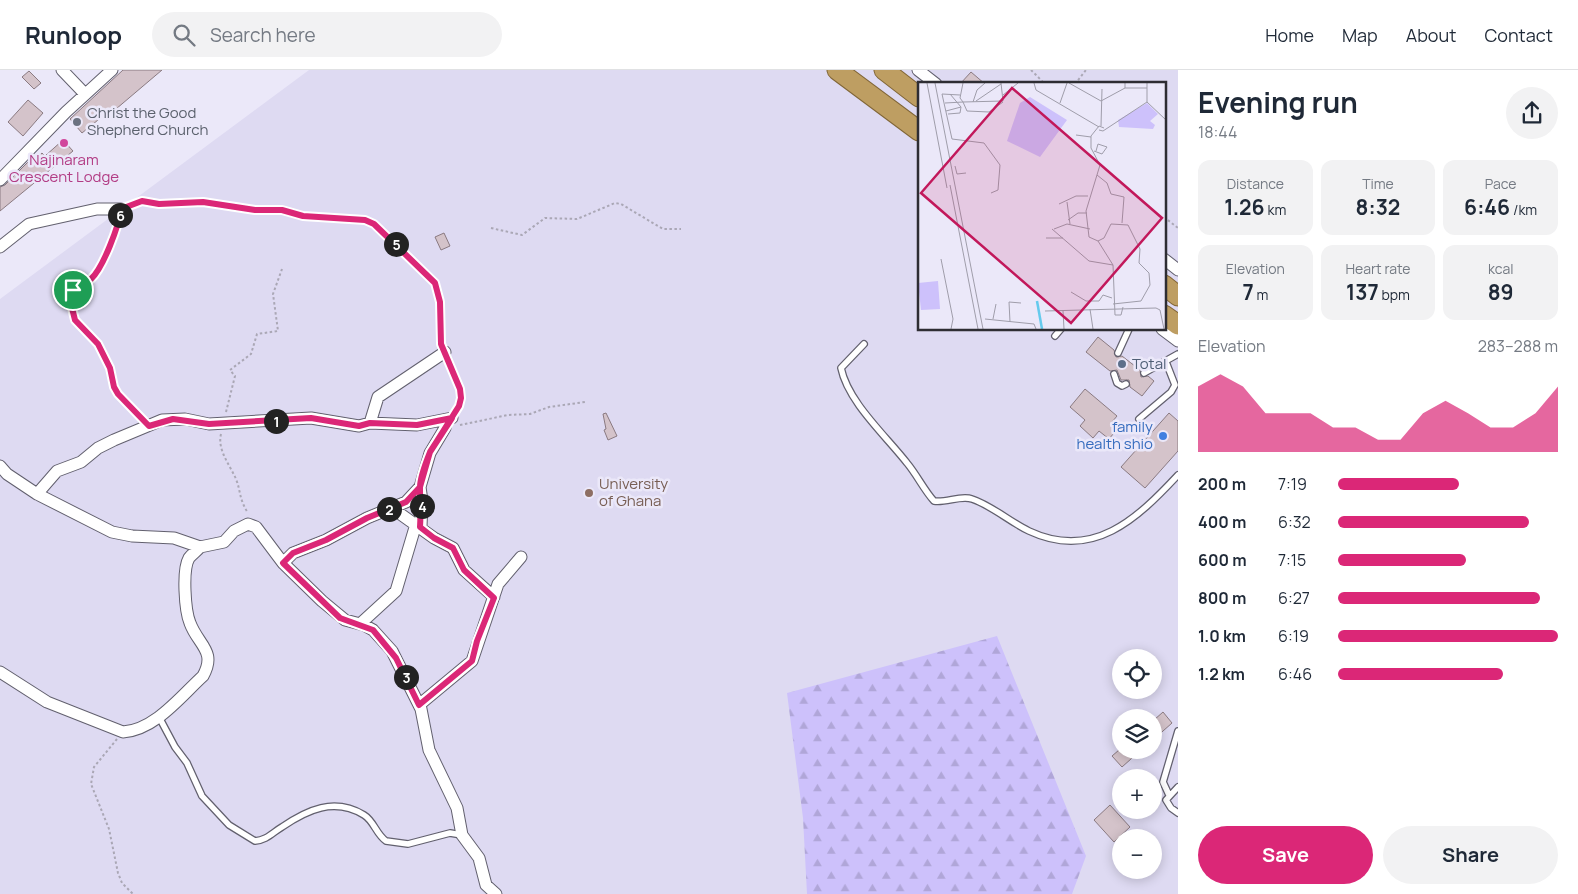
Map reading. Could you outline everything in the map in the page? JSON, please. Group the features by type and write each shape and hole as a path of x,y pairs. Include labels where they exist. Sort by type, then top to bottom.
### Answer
{"highway":[{"path":"837,70 917,131"},
{"path":"884,70 918,96"},
{"path":"1166,287 1178,296"},
{"path":"1166,316 1178,325"}],"street":[{"path":"62,70 85,94"},
{"path":"0,180 85,94 112,70"},
{"path":"918,70 933,82"},
{"path":"0,246 29,224 97,209 121,209"},
{"path":"1166,261 1178,270"},
{"path":"1163,330 1178,341"},
{"path":"370,423 378,397 445,352"},
{"path":"37,494 58,471 82,462 98,448 149,426 173,419 209,424 311,418 359,426 370,423 417,425 452,418"},
{"path":"360,624 396,591 418,526 422,501 420,487 430,452 445,428"},
{"path":"0,466 7,474 37,494 102,528 132,536 174,538 200,547 224,542 234,532 248,524 256,526 283,563 340,618 373,630 392,651 419,705 429,750 457,808 462,835 479,858 486,885 496,894"},
{"path":"283,563 293,553 326,540 367,518 406,502 420,487"},
{"path":"392,508 434,538 453,548 464,570 494,598"},
{"path":"0,672 47,702 123,732 130,731 159,717 203,676 207,667 208,654 189,621 185,580 188,559 200,547"},
{"path":"419,705 472,661 477,641 502,577 521,557"}],"lane":[{"path":"1055,336 1060,330"},
{"path":"1118,353 1128,330"},
{"path":"864,344 840,368 846,384 864,412 908,464 934,501 971,498 1032,532 1075,541 1090,539 1122,527 1150,506 1178,475"},
{"path":"1144,373 1178,354"},
{"path":"1139,419 1171,392 1175,385 1166,362"},
{"path":"1114,374 1117,383 1122,386 1126,384"},
{"path":"159,717 175,747 187,762 202,796 229,825 255,841 268,838 280,828 310,811 328,805 339,806 363,814 386,841 403,844 450,833 462,835"},
{"path":"1169,795 1163,782 1178,730"},
{"path":"1178,787 1166,800 1178,814"}],"path":[{"path":"1030,70 1043,82"},
{"path":"1077,82 1086,70"},
{"path":"149,426 118,394 114,387 110,368 98,344 75,320 69,296 73,290 87,282 95,274 119,222 121,209 142,201 159,204 203,202 255,210 282,210 303,216 365,220 381,230 435,283 439,293 440,337 460,389 461,398 452,418"},
{"path":"491,228 522,235 538,226 545,218 577,219 614,202 621,204 663,229 681,229"},
{"path":"1166,219 1177,227"},
{"path":"224,421 235,376 230,370 251,354 257,334 278,331 273,294 282,269"},
{"path":"445,428 508,415 530,414 549,407 585,402"},
{"path":"222,430 220,439 224,456 236,481 240,500 248,514"},
{"path":"123,732 94,767 90,784 110,829 120,878 133,894"}],"shaded area":[{"name":"University of Ghana","path":"309,70 1178,70 1178,894 0,894 0,299"}],"green space":[{"path":"997,636 1086,856 1072,894 807,894 803,818 787,693"}],"building":[{"path":"123,70 162,70 116,109 114,107 82,133 70,119"},
{"path":"29,71 41,83 34,89 22,77"},
{"path":"971,72 983,82 962,82"},
{"path":"28,100 43,113 23,136 8,122"},
{"path":"63,140 73,151 0,211 0,187 5,185 31,159 33,161 42,153 45,156"},
{"path":"444,233 450,246 441,250 435,237"},
{"path":"1098,337 1114,350 1116,357 1122,356 1140,370 1141,377 1148,376 1154,381 1142,396 1130,387 1129,380 1121,380 1117,370 1110,371 1086,352"},
{"path":"1085,389 1117,416 1112,422 1118,428 1109,439 1099,431 1093,438 1080,426 1085,420 1070,407"},
{"path":"606,413 617,436 608,440 604,430 606,429 603,414"},
{"name":"family health shio","path":"1169,413 1178,421 1178,451 1145,488 1121,467"},
{"path":"1162,713 1172,723 1162,732"},
{"path":"1115,759 1131,759 1122,767"},
{"path":"1110,805 1112,807 1112,819 1123,819 1130,827 1128,829 1112,829 1112,840 1094,820"}],"place":[{"name":"Christ the Good Shepherd Church","path":"77,122"},
{"name":"Najinaram Crescent Lodge","path":"64,143"},
{"name":"Total","path":"1122,364"},
{"name":"family health shio","path":"1163,436"},
{"name":"University of Ghana","path":"589,493"}],"route":[{"path":"73,290 69,296 75,320 98,344 110,368 114,387 118,394 149,426 162,420 173,419 188,419 209,424 217,422 254,423 311,418 359,426 370,423 417,425 431,423 452,418 430,452 420,487 406,502 367,518 326,540 293,553 283,563 340,618 364,625 373,630 392,651 419,705 469,665 474,656 477,641 494,598 467,574 453,548 434,538 420,527 422,501 420,487 426,464 430,452 459,406 461,398 460,389 441,344 440,302 435,283 381,230 365,220 303,216 282,210 255,210 203,202 159,204 138,201 121,209 120,220 95,274 87,282 73,290"}]}
